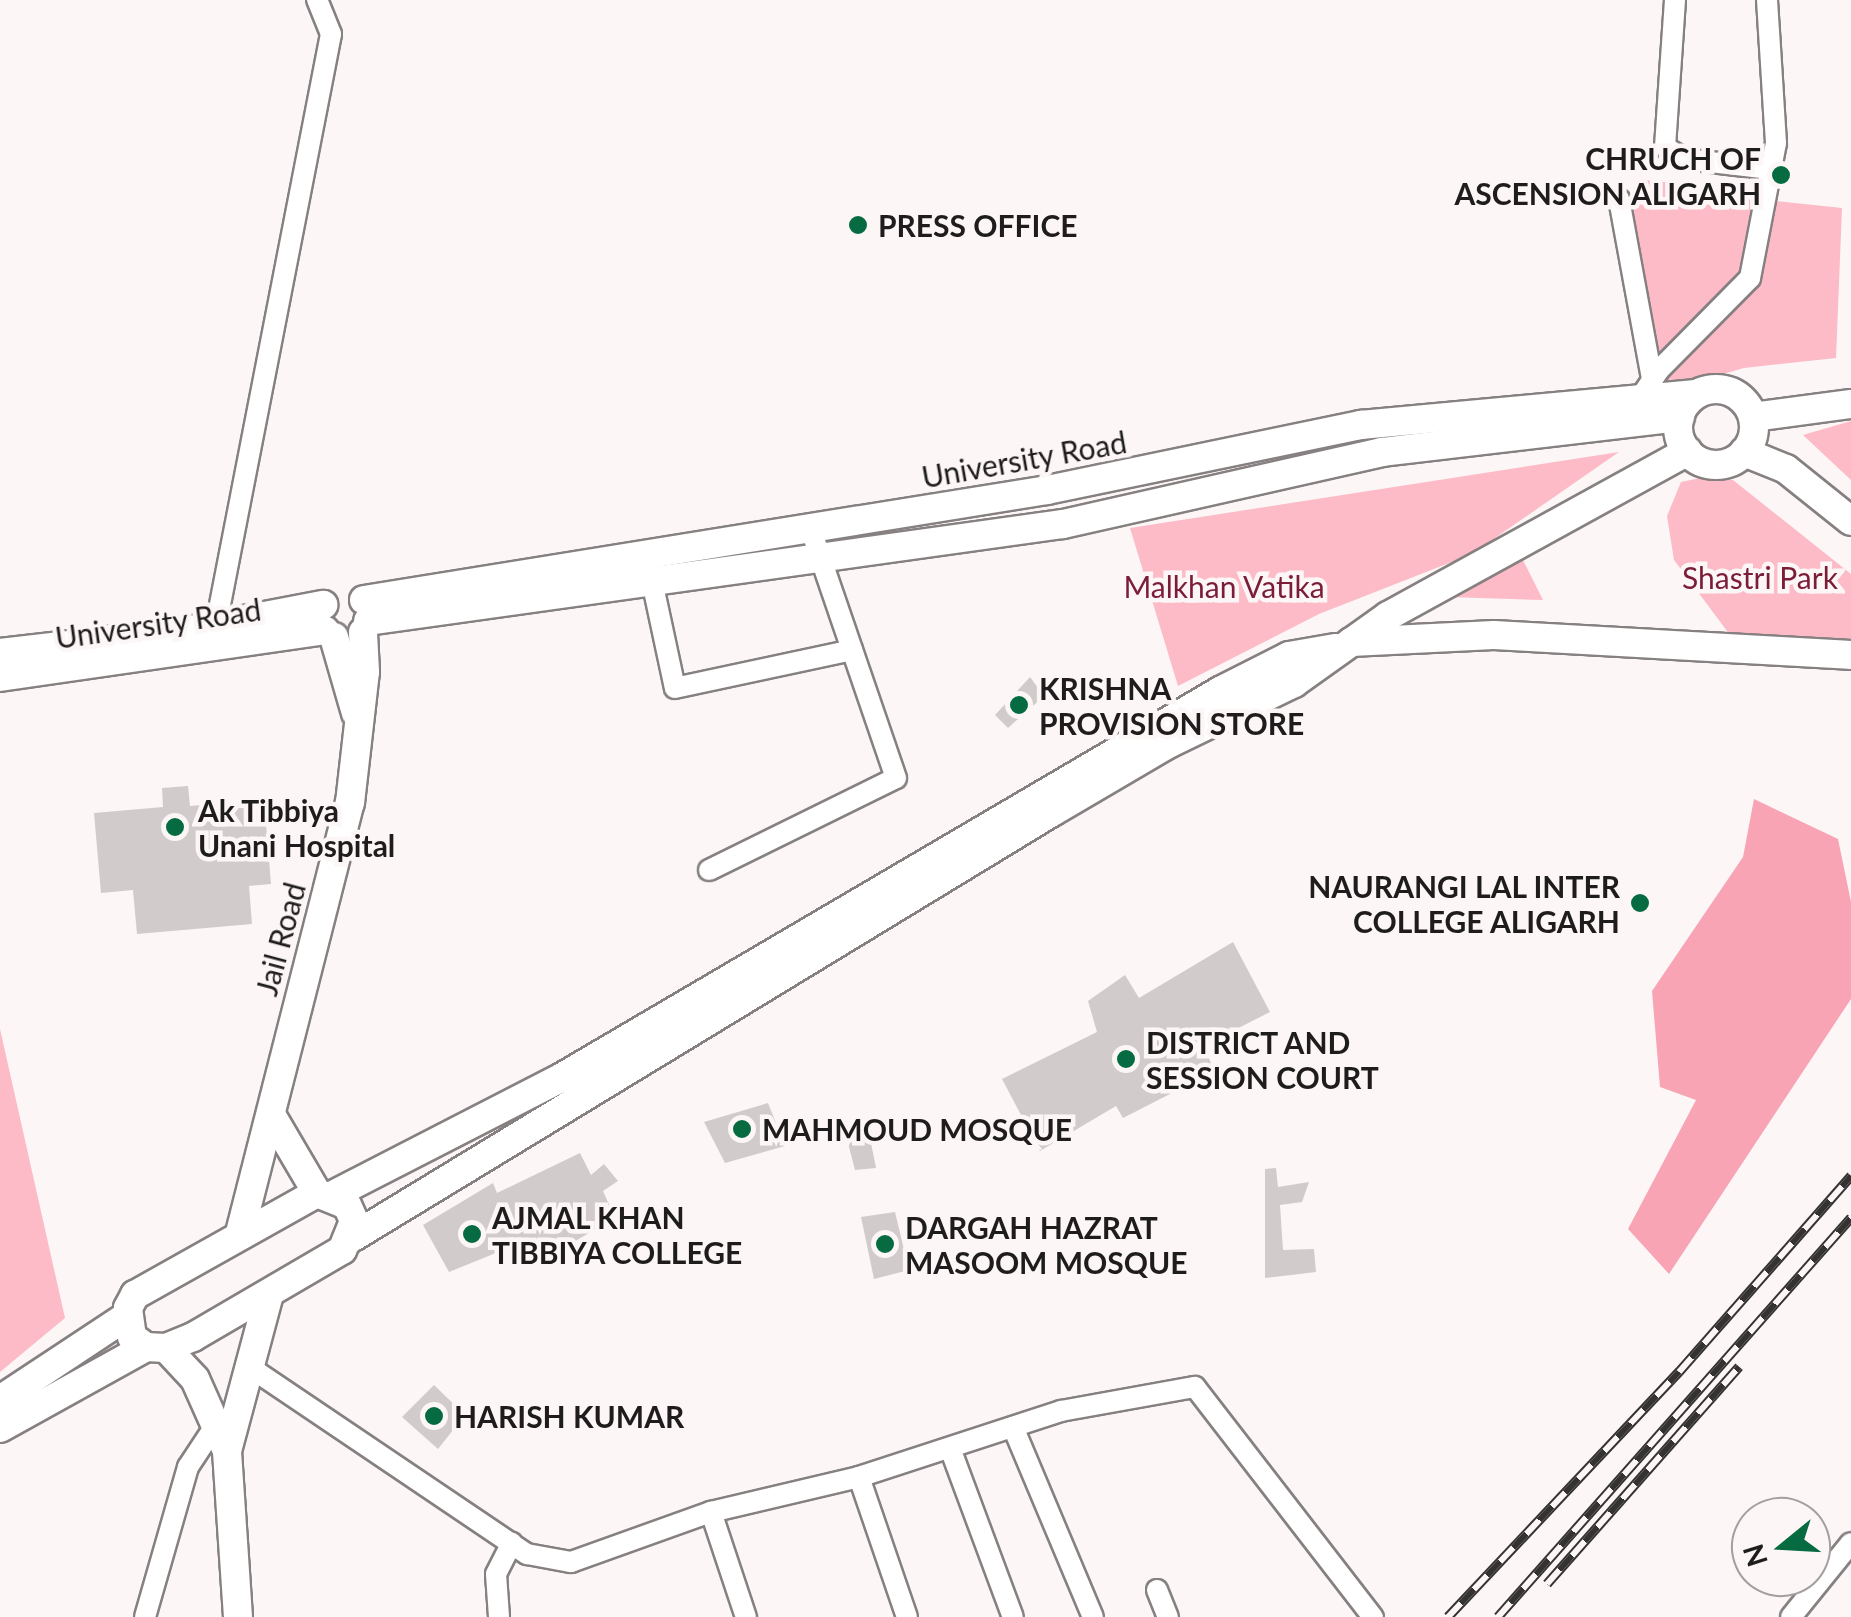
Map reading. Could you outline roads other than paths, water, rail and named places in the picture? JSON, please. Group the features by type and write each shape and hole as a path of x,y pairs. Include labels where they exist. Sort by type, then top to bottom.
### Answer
{"main road":[{"path":"327,624 1063,524 1382,452 1688,406 1717,388 1736,393 1750,434 1786,469 1851,521"},
{"path":"1688,451 1716,466 1750,434 1851,404"},
{"name":"University Road","path":"365,618 1362,426 1507,408 1688,406"},
{"path":"1688,406 1688,451"},
{"path":"1750,434 1793,453 1851,502"},
{"path":"0,1428 269,1294 352,1237 677,1035 1135,764 1294,683 1343,645 1688,451"},
{"path":"327,624 340,592 365,618"},
{"name":"Jail Road","path":"240,1233 273,1118 289,1031 350,803 365,618"},
{"name":"University Road","path":"0,653 216,625 327,624"},
{"name":"University Road","path":"0,676 327,624"},
{"name":"Jail Road","path":"327,624 358,719"},
{"path":"0,1400 127,1316 136,1295 150,1284 240,1233 559,1079 1220,691 1288,656 1343,645 1494,635 1851,655"},
{"path":"273,1118 325,1194 354,1220 352,1237"},
{"path":"227,1451 269,1294"},
{"path":"127,1316 132,1337 156,1347 195,1379 217,1423 227,1451 238,1617"}],"street":[{"path":"216,625 331,34 318,0"},
{"path":"1675,0 1665,147 1684,159 1771,168"},
{"path":"1636,404 1652,379 1750,278 1776,143 1767,0"},
{"path":"1620,199 1652,379"},
{"path":"709,870 896,778 811,530"},
{"path":"652,581 675,688 852,650"},
{"path":"251,1368 527,1554 570,1562 711,1512 860,1477 1061,1411 1195,1387 1372,1617"},
{"path":"145,1617 188,1467 217,1423"},
{"path":"1012,1427 1093,1617"},
{"path":"950,1448 1013,1617"},
{"path":"860,1477 907,1617"},
{"path":"711,1512 746,1617"},
{"path":"1791,1617 1851,1543"},
{"path":"499,1617 496,1574 512,1544"},
{"path":"1157,1590 1168,1617"}],"railway":[{"path":"1448,1617 1679,1372 1851,1176"},
{"path":"1498,1617 1851,1218"},
{"path":"1547,1584 1739,1367"}],"place":[{"name":"CHRUCH OF ASCENSION ALIGARH","path":"1781,175"},
{"name":"PRESS OFFICE","path":"858,225"},
{"name":"KRISHNA PROVISION STORE","path":"1019,705"},
{"name":"Ak Tibbiya Unani Hospital","path":"175,827"},
{"name":"NAURANGI LAL INTER COLLEGE ALIGARH","path":"1640,903"},
{"name":"DISTRICT AND SESSION COURT","path":"1126,1059"},
{"name":"MAHMOUD MOSQUE","path":"742,1129"},
{"name":"AJMAL KHAN TIBBIYA COLLEGE","path":"472,1234"},
{"name":"DARGAH HAZRAT MASOOM MOSQUE","path":"885,1244"},
{"name":"HARISH KUMAR","path":"434,1416"}],"park label":[{"name":"Shastri Park","path":"1760,577"},
{"name":"Malkhan Vatika","path":"1224,586"}]}
